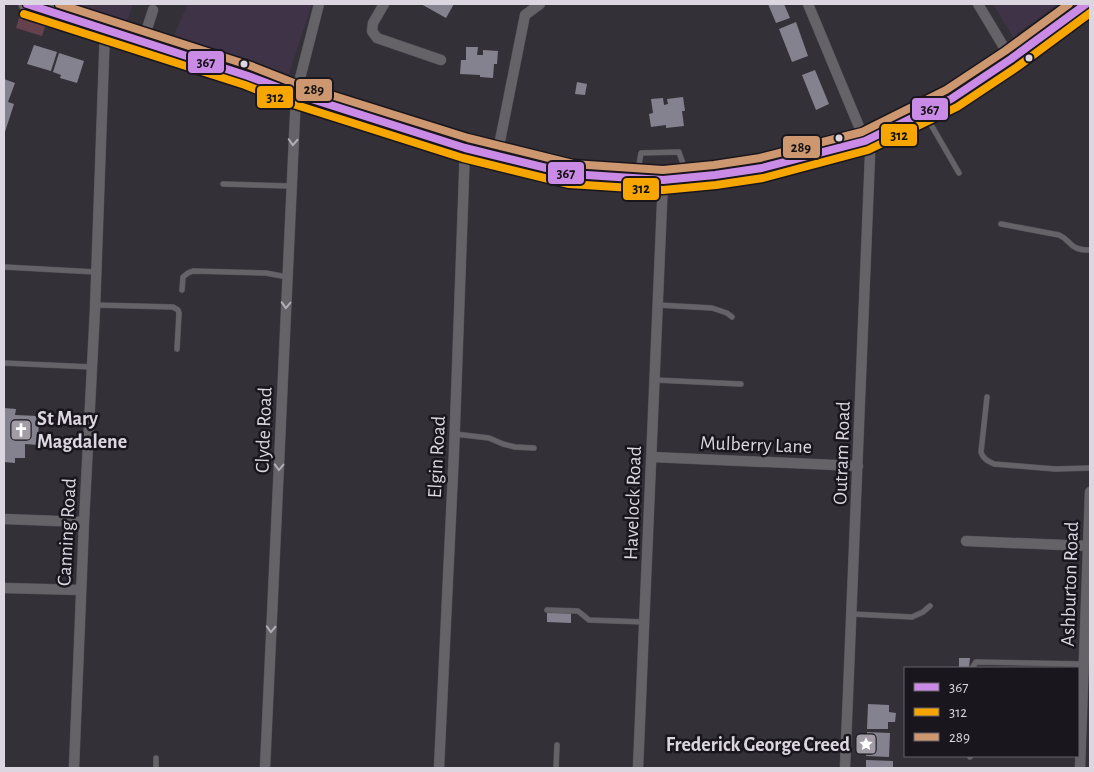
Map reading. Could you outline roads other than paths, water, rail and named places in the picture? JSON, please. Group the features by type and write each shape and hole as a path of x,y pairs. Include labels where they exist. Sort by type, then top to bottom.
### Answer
{"main road":[{"path":"27,4 465,148 571,174 663,180 762,168 865,141 951,99 1011,59 1086,4"}],"street":[{"name":"Clyde Road","path":"265,768 296,94 319,4"},
{"path":"384,4 373,23 372,31 376,38 441,60"},
{"path":"497,156 525,15 540,4"},
{"name":"Outram Road","path":"808,4 870,155 845,768"},
{"path":"978,4 1011,59"},
{"path":"143,41 153,10"},
{"name":"Canning Road","path":"74,768 84,522 96,305 105,29"},
{"name":"Elgin Road","path":"439,768 465,148"},
{"name":"Havelock Road","path":"638,768 663,180"},
{"name":"Mulberry Lane","path":"652,457 858,466"},
{"name":"Ashburton Road","path":"1080,768 1080,726 1090,492"},
{"path":"4,518 84,522"},
{"path":"966,541 1088,546"},
{"path":"4,588 81,590"}],"lane":[{"path":"924,113 959,173"},
{"path":"637,179 641,153 679,152 688,178"},
{"path":"223,184 291,186"},
{"path":"1001,224 1059,235 1066,238 1074,247 1090,250"},
{"path":"4,267 97,272"},
{"path":"182,290 183,277 193,271 266,273 287,277"},
{"path":"96,305 176,308 179,312 177,349"},
{"path":"658,305 712,308 727,312 732,316"},
{"path":"4,363 92,367"},
{"path":"655,380 741,384"},
{"path":"987,396 982,452 988,461 994,464 1037,467 1090,468"},
{"path":"454,434 489,438 515,447 534,448"},
{"path":"852,614 912,617 930,606"},
{"path":"547,610 578,611 589,620 645,622"},
{"path":"973,667 976,662 1084,664"},
{"path":"556,768 557,745"},
{"path":"156,758 156,768"}],"place":[{"name":"St Mary Magdalene","path":"21,430"},
{"name":"Frederick George Creed","path":"866,744"}]}
